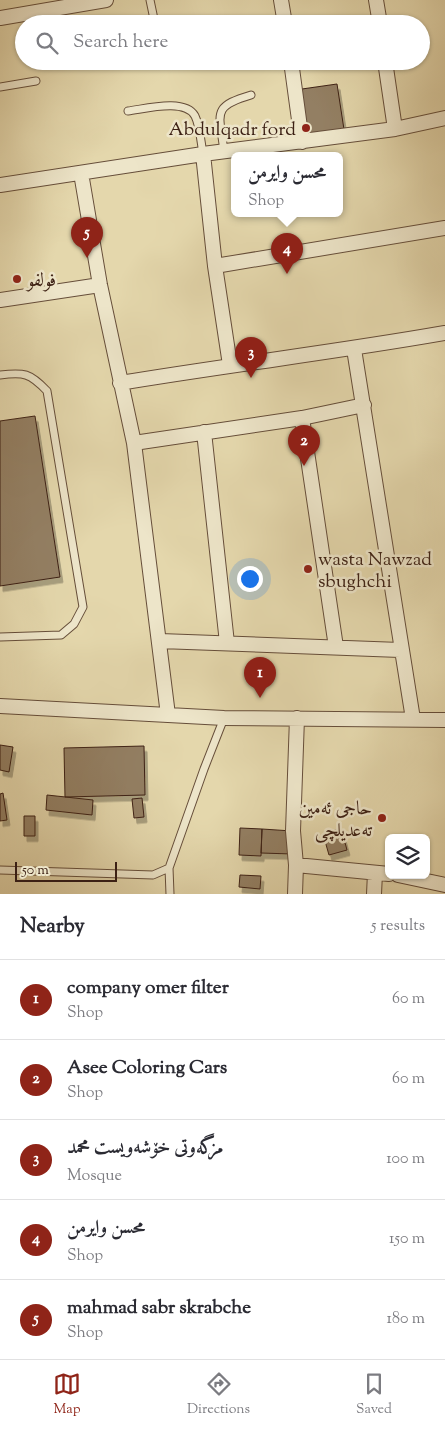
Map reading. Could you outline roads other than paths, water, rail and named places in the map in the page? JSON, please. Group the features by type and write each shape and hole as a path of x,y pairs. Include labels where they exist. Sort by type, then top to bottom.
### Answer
{"street":[{"path":"18,15 106,0"},
{"path":"282,0 284,15"},
{"path":"376,0 378,15"},
{"path":"0,18 15,15"},
{"path":"291,70 302,142"},
{"path":"386,70 395,129"},
{"path":"0,185 203,154 395,129 445,118"},
{"path":"203,154 215,266 230,365"},
{"path":"81,172 100,285 134,443 168,715"},
{"path":"215,266 445,228"},
{"path":"0,300 100,285"},
{"path":"120,383 230,365 354,348 445,332"},
{"path":"354,348 400,650 413,719"},
{"path":"134,443 302,418 364,405"},
{"path":"302,418 336,648"},
{"path":"204,432 227,643"},
{"path":"160,640 400,650"},
{"path":"0,706 224,718 445,720"},
{"path":"295,894 296,866 293,831 297,718"},
{"path":"296,866 338,868 382,874 374,894"},
{"path":"418,879 445,885"}],"lane":[{"path":"150,0 152,15"},
{"path":"0,87 36,81"},
{"path":"224,152 220,118 222,109 229,101 251,95"},
{"path":"128,111 178,105 188,109 195,116 203,154"},
{"path":"0,376 20,373 34,377 47,391 84,607 74,624 61,635 0,637"},
{"path":"170,894 169,868 224,718"},
{"path":"0,870 153,875 169,868"}],"place":[{"name":"Abdulqadr ford","path":"306,128"},
{"name":"mahmad sabr skrabche","path":"87,258"},
{"name":"محسن وایرمن","path":"287,274"},
{"name":"فولفو","path":"17,279"},
{"name":"مزگەوتی خۆشەویست محمد","path":"251,378"},
{"name":"Asee Coloring Cars","path":"304,466"},
{"name":"wasta Nawzad sbughchi","path":"308,569"},
{"name":"company omer filter","path":"260,698"},
{"name":"حاجی ئەمین تەعدیلچی","path":"382,818"}]}
